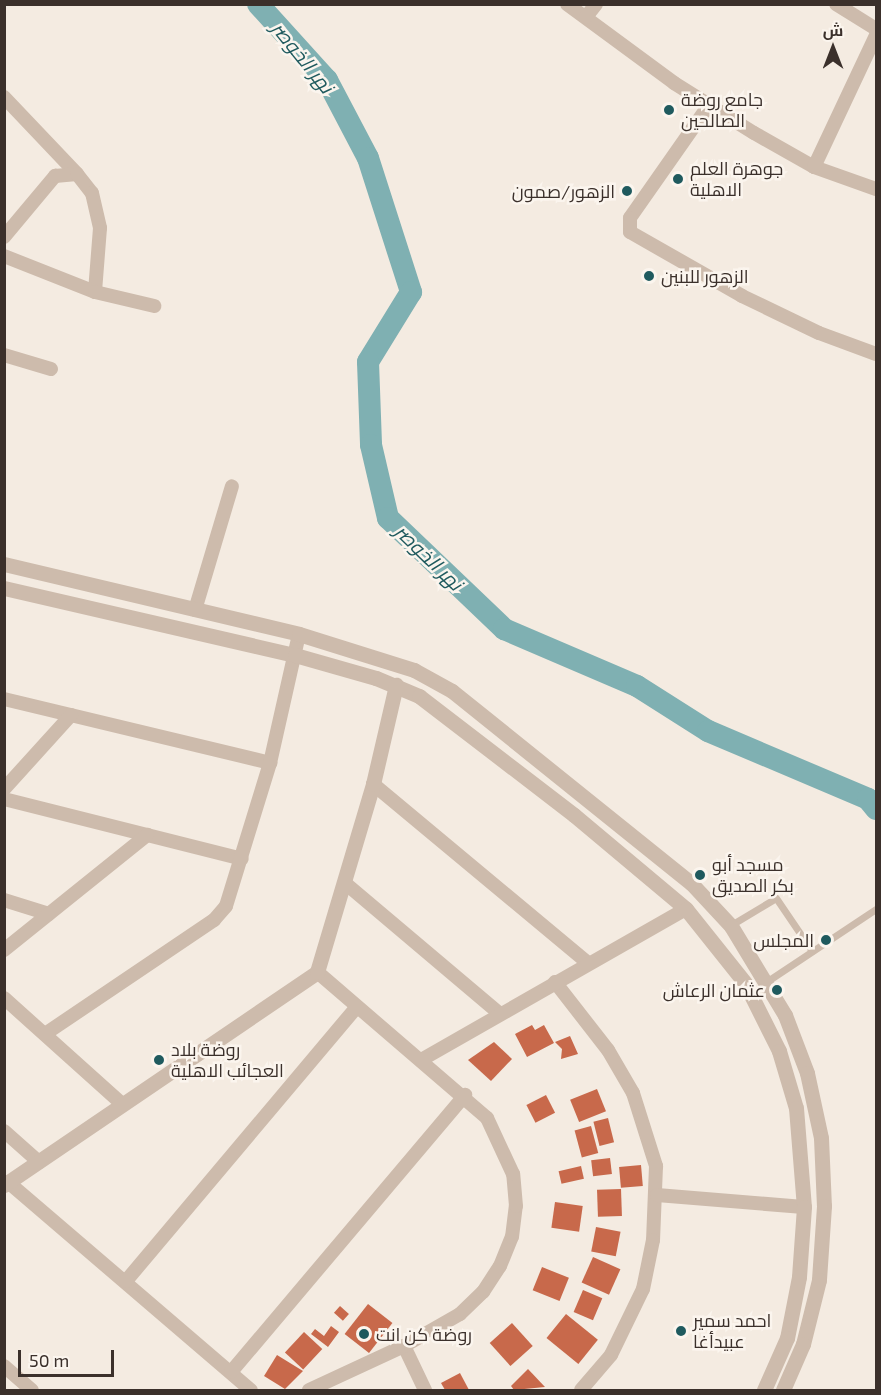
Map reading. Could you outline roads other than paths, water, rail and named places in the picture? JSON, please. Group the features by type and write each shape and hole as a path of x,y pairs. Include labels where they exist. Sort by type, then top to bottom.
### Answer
{"street":[{"path":"567,4 709,105 814,167 876,189"},
{"path":"586,17 596,4"},
{"path":"836,4 876,29"},
{"path":"814,167 876,34"},
{"path":"709,105 630,218 630,232 742,296 819,333 876,354"},
{"path":"7,106 89,187 100,228 95,292"},
{"path":"4,237 55,176 77,174"},
{"path":"4,256 95,292 154,306"},
{"path":"4,355 51,369"},
{"path":"195,610 232,486"},
{"path":"4,564 299,634 381,657 431,679 589,797 691,883 730,926 766,982 786,1015 807,1073 824,1172 819,1280 803,1344 783,1390"},
{"path":"4,588 295,655 396,686 441,710 574,815 686,909 745,983 779,1051 796,1108 804,1207 793,1313 764,1390"},
{"path":"45,1034 214,920 226,906 270,763 299,634"},
{"path":"251,1390 126,1281 6,1184 317,972 373,784 396,686"},
{"path":"4,699 270,763"},
{"path":"4,789 71,715"},
{"path":"373,784 587,962"},
{"path":"574,815 589,797"},
{"path":"4,799 242,859"},
{"path":"4,950 147,835"},
{"path":"345,883 499,1013"},
{"path":"4,900 49,914"},
{"path":"421,1060 587,962 686,909"},
{"path":"309,1390 404,1346 460,1314 483,1292 512,1237 515,1195 504,1144 487,1118 465,1095 317,972"},
{"path":"555,982 608,1050 633,1093 654,1156 657,1195 643,1289 611,1354 581,1390"},
{"path":"4,998 122,1104"},
{"path":"126,1281 357,1007"},
{"path":"231,1372 465,1095"},
{"path":"4,1131 39,1162"},
{"path":"657,1195 804,1207"},
{"path":"404,1346 425,1390"},
{"path":"4,1366 32,1390"}],"lane":[{"path":"730,926 776,898 812,951"},
{"path":"766,982 876,909"}],"waterway":[{"name":"نهر الخوصر","path":"258,4 327,80 368,158 411,292 368,362 371,445 388,518 504,629 637,686 708,731 868,799 876,809"}],"place":[{"name":"جامع روضة الصالحين","path":"669,110"},
{"name":"جوهرة العلم الاهلية","path":"678,179"},
{"name":"الزهور/صمون","path":"627,191"},
{"name":"الزهور للبنين","path":"649,276"},
{"name":"مسجد أبو بكر الصديق","path":"700,875"},
{"name":"المجلس","path":"826,940"},
{"name":"عثمان الرعاش","path":"777,990"},
{"name":"روضة بلاد العجائب الاهلية","path":"159,1060"},
{"name":"احمد سمير عبيدأغا","path":"681,1331"},
{"name":"روضة كن انت","path":"364,1334"}]}
